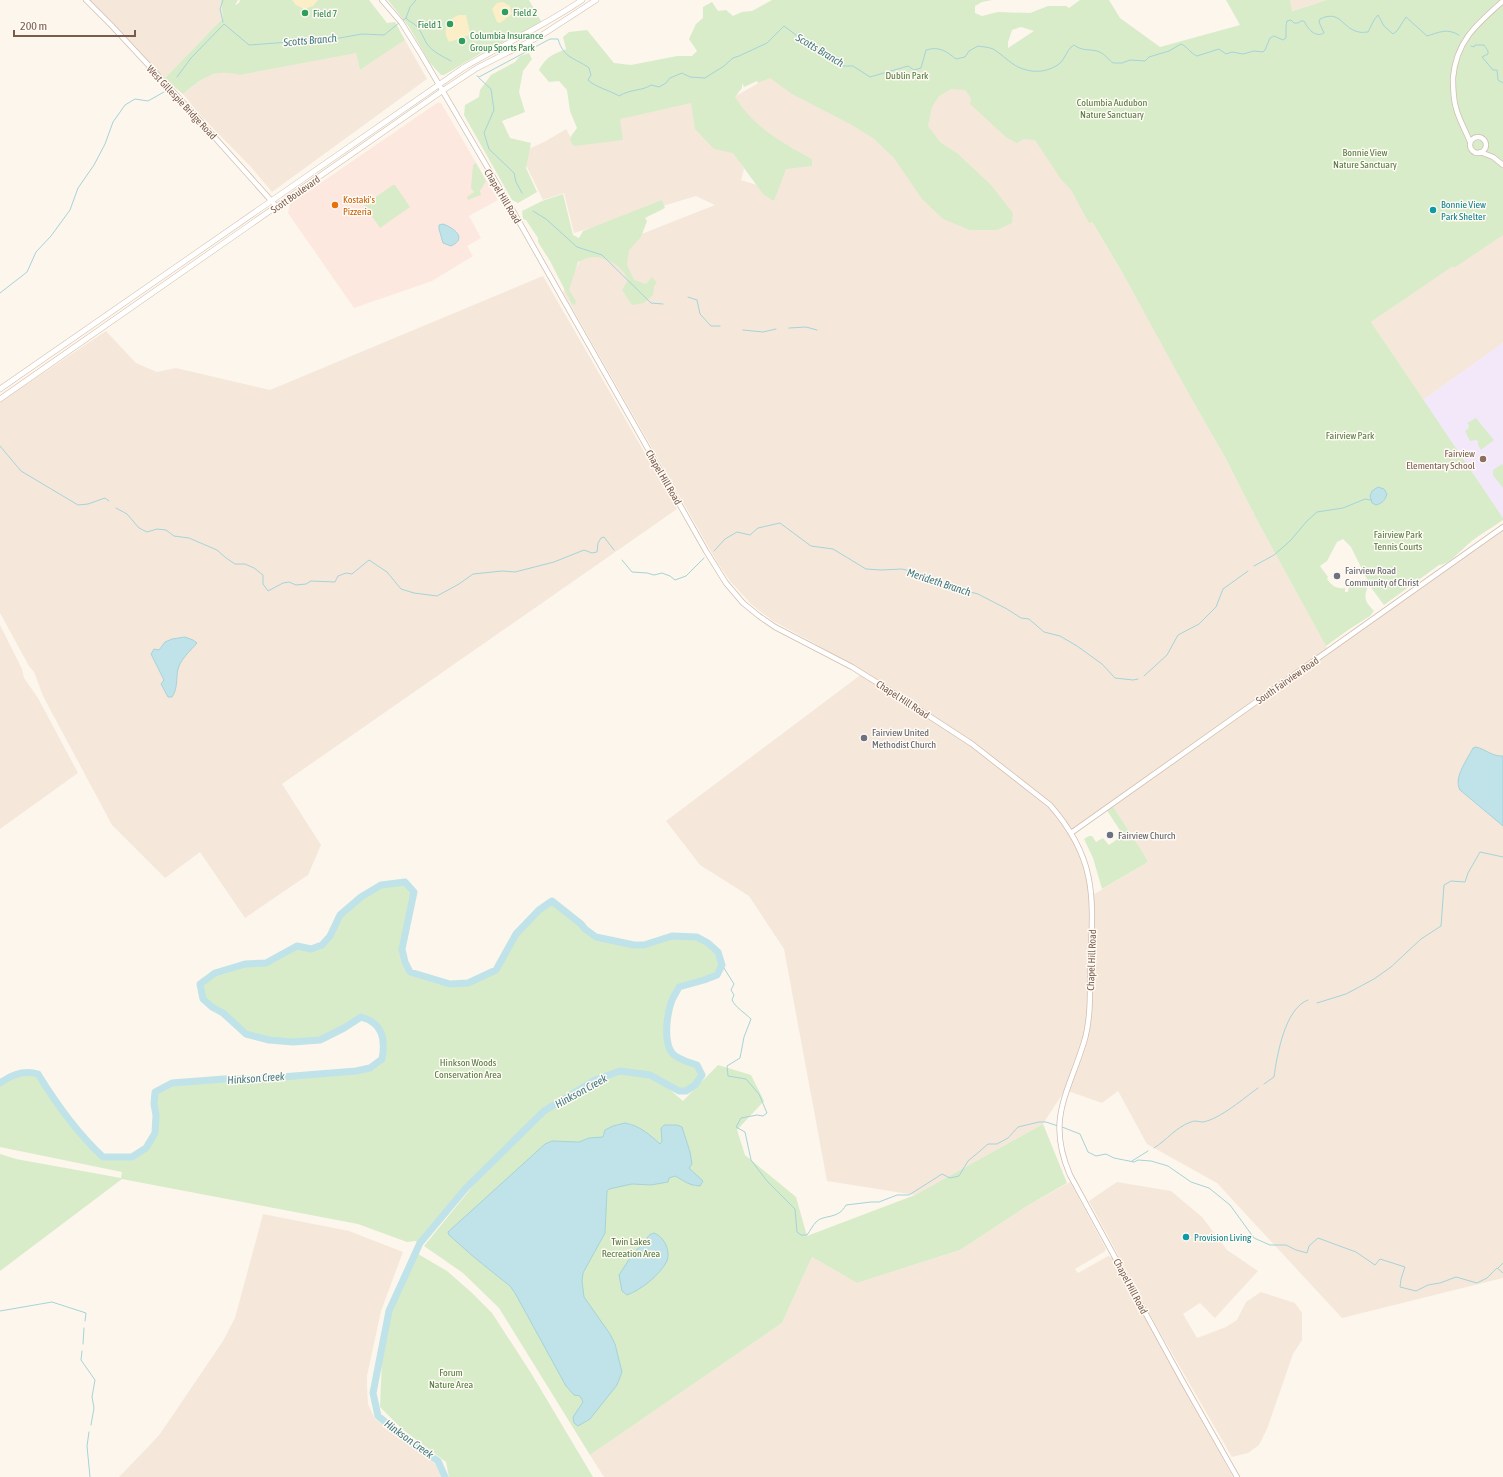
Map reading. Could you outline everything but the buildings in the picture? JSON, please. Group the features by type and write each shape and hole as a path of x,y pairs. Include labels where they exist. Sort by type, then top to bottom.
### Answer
{"main road":[{"name":"Scott Boulevard","path":"0,389 463,68 558,16 582,0"},
{"name":"Scott Boulevard","path":"0,398 442,91 477,68 542,35 596,0"}],"street":[{"name":"West Gillespie Bridge Road","path":"86,0 192,112 276,206"},
{"name":"Chapel Hill Road","path":"382,0 413,41 513,211 624,408 726,583 743,603 767,622 852,667 972,744 1050,805 1077,841 1089,874 1093,910 1089,1020 1084,1041 1062,1105 1059,1122 1059,1138 1064,1160 1070,1175 1237,1477"},
{"path":"1503,1 1470,32 1460,49 1454,67 1453,90 1456,109 1470,142 1470,147 1472,150 1493,157 1503,165"},
{"path":"1465,129 1484,140 1485,145 1493,157"},
{"path":"1470,142 1473,138 1478,137"},
{"path":"1480,152 1484,150 1485,145"},
{"name":"South Fairview Road","path":"1071,832 1503,527"}],"shaded area":[{"path":"87,0 221,0 223,18 164,79"},
{"path":"1290,0 1327,0 1291,11"},
{"path":"405,40 427,79 272,192 251,167 199,114 183,94 207,76 226,71 240,75 356,52 360,70"},
{"path":"780,71 926,127 929,106 937,95 951,87 1004,78 1122,272 1226,459 1258,522 1329,651 1503,530 1503,1278 1342,1318 1217,1183 1147,1144 1118,1091 1102,1103 1065,1090 1043,1124 915,1195 827,1181 784,949 749,896 700,865 666,821 863,673 812,642 773,621 752,605 730,581 717,562 563,292 580,261 591,256 628,248 639,235 715,205 696,196 574,233 564,193 543,200 520,153 546,141 566,129 575,145 618,117 694,100 735,151 744,169 741,180 773,190 756,126 732,98","holes":["1112,805 1148,862 1091,896 1086,871 1071,833"]},
{"path":"437,103 441,103 498,200 469,216 481,238 467,246 473,256 432,281 354,308 288,213 290,204"},
{"path":"1503,231 1503,343 1423,400 1371,322"},
{"path":"543,276 677,509 282,784 321,845 308,875 245,918 200,852 165,878 112,825 43,696 34,672 29,666 0,613 0,402 106,331 136,363 157,372 176,368 270,390"},
{"name":"Fairview Elementary School","path":"1503,343 1503,518 1423,400"},
{"path":"0,625 22,669 24,678 38,698 78,773 0,829"},
{"path":"1070,1182 1106,1249 1104,1252 1075,1269 1078,1273 1108,1256 1113,1258 1233,1477 604,1477 590,1455 782,1323 812,1257 857,1283 960,1250 1027,1206"},
{"path":"1117,1182 1171,1191 1202,1217 1227,1250 1258,1271 1215,1318 1200,1303 1183,1314 1197,1338 1226,1327 1237,1320 1246,1302 1261,1292 1295,1303 1302,1313 1302,1340 1293,1354 1267,1429 1259,1445 1248,1453 1232,1457 1158,1329 1089,1201"},
{"path":"263,1214 349,1231 403,1252 381,1311 367,1376 368,1404 375,1419 429,1458 436,1465 441,1477 119,1477 160,1434 223,1341 235,1318"}],"green space":[{"path":"221,0 238,0 235,5 239,3 240,0 369,0 387,23 395,22 405,40 360,70 356,53 240,75 230,73 215,74 203,79 183,94 164,79 223,18"},
{"name":"Columbia Insurance Group Sports Park","path":"388,0 529,0 542,23 483,52 444,75 441,75 430,63 409,27"},
{"path":"772,0 992,0 982,2 975,6 975,13 982,16 998,12 1030,13 1048,6 1066,6 1069,8 1080,0 1109,0 1120,18 1160,47 1240,25 1226,0 1290,0 1292,11 1327,0 1503,0 1503,235 1454,268 1453,266 1371,322 1503,520 1473,540 1449,561 1439,565 1384,605 1372,589 1351,547 1343,539 1337,542 1327,561 1320,566 1331,584 1337,587 1345,588 1345,592 1348,592 1349,586 1365,584 1367,589 1365,596 1366,601 1374,611 1370,616 1326,646 1258,522 1226,459 1122,272 1092,222 1089,223 1071,190 1060,178 1035,140 1024,139 1017,143 1007,138 970,104 971,98 965,90 951,89 939,96 932,107 928,126 940,142 958,154 991,185 1013,213 1012,223 997,230 970,230 943,219 922,199 894,158 873,138 850,124 792,94 770,78 758,83 757,81 744,87 742,83 742,88 735,97 742,108 769,133 812,159 812,166 786,169 774,201 763,194 733,153 714,149 695,129 691,103 620,119 623,140 574,146 572,144 571,137 577,128 570,111 567,90 559,81 549,82 539,70 550,56 566,49 563,37 569,32 587,30 614,63 631,65 677,56 692,56 697,51 689,39 696,24 703,18 703,7 712,2 718,11 726,10 733,16 742,12 752,11","holes":["1021,27 1034,31 1008,48 1008,42 1012,30"]},
{"path":"529,53 532,59 523,71 519,92 525,112 502,121 510,138 531,143 526,168 537,192 518,203 512,200 464,115 465,105 479,97 480,90 491,75 515,62 520,56"},
{"path":"476,163 486,181 480,191 481,195 468,200 467,197 474,192 471,188 473,165"},
{"path":"395,185 410,207 380,228 364,205"},
{"path":"563,194 573,235 579,238 583,231 662,200 665,208 645,218 647,221 641,237 629,250 627,265 634,280 646,284 652,277 657,283 654,286 653,295 644,303 632,305 622,290 628,280 619,267 604,258 593,257 578,262 569,290 576,301 575,305 572,304 550,261 538,242 538,238 526,220 523,219 522,211 542,201"},
{"path":"1476,418 1494,440 1481,450 1478,445 1478,441 1470,441 1465,431 1468,429 1469,425 1467,423"},
{"path":"1502,464 1503,488 1493,475 1493,470"},
{"path":"1112,805 1148,862 1102,889 1093,858 1084,839 1092,836 1096,842 1103,838 1109,845 1123,835 1106,809"},
{"path":"405,882 414,892 402,949 405,962 410,972 450,984 468,983 496,970 516,934 539,910 552,901 596,937 634,945 644,945 672,936 697,937 708,943 718,952 722,965 717,975 679,987 672,1000 667,1019 669,1048 672,1053 680,1059 697,1065 702,1075 686,1090 679,1091 659,1079 641,1074 661,1082 683,1101 718,1065 751,1075 764,1101 737,1130 745,1155 796,1197 807,1236 915,1195 1043,1124 1067,1183 1027,1206 960,1250 857,1283 812,1257 782,1323 590,1455 499,1308 463,1273 424,1246 490,1165 466,1188 420,1243 415,1241 407,1242 358,1224 122,1179 0,1271 0,1154 16,1159 121,1178 122,1172 0,1147 0,1083 18,1074 38,1074 68,1118 94,1148 103,1157 120,1158 135,1155 142,1151 152,1140 156,1125 154,1102 155,1092 172,1083 224,1079 257,1079 356,1071 370,1068 382,1059 383,1038 378,1027 368,1020 361,1017 344,1028 320,1040 293,1042 269,1040 246,1034 223,1013 212,1007 203,999 200,984 215,972 232,968 236,965 266,963 297,946 311,949 322,945 330,936 340,915 361,897 381,885","holes":["555,1105 506,1150 544,1111"]},
{"name":"Forum Nature Area","path":"418,1254 447,1271 492,1313 531,1373 593,1477 449,1477 446,1462 402,1429 380,1407 382,1360 392,1305"}],"sand":[{"path":"292,0 318,0 313,6 304,9 296,5"},
{"path":"503,2 510,6 512,14 500,23 497,22 492,9 497,3"},
{"path":"459,15 466,15 470,33 469,35 449,42 446,33 446,26 451,20"}],"water":[{"path":"443,224 458,234 458,240 451,246 443,243 439,225"},
{"path":"1378,487 1384,489 1387,494 1383,501 1376,505 1372,503 1370,496 1372,491"},
{"path":"185,637 197,643 179,666 174,693 172,697 168,697 161,684 164,680 151,654 154,649 159,650 165,642 172,639"},
{"path":"1476,747 1499,756 1503,756 1503,826 1460,790 1458,785 1459,775 1473,748"},
{"path":"625,1123 640,1128 660,1144 662,1141 661,1128 664,1125 677,1125 682,1127 690,1152 692,1164 689,1168 703,1181 700,1186 692,1185 675,1176 669,1178 668,1182 651,1185 632,1184 609,1189 607,1191 605,1233 583,1273 582,1281 584,1297 610,1334 615,1344 622,1372 617,1385 590,1419 578,1426 574,1423 573,1417 583,1402 580,1396 574,1395 566,1386 515,1293 510,1286 475,1258 449,1235 448,1232 545,1144 552,1141 579,1142 589,1138 603,1137 605,1130"},
{"path":"654,1233 661,1237 665,1243 668,1252 667,1261 660,1272 650,1281 638,1290 627,1295 622,1291 619,1275 634,1252 647,1241 651,1234"}],"waterway":[{"path":"223,0 220,9 223,22"},
{"path":"406,18 410,7 416,0"},
{"name":"Scotts Branch","path":"477,76 479,77 550,39 558,39 560,46 566,54 589,68 591,75 588,80 594,85 619,96 651,85 659,87 666,83 670,78 682,73 690,77 705,78 724,66 733,58 767,43 784,26 799,39 806,41 826,52 843,66 853,66 870,77 908,66 914,70 921,68 926,50 939,49 956,59 965,57 969,51 978,46 993,49 1018,67 1033,71 1044,71 1058,65 1074,45 1082,49 1099,52 1113,63 1122,63 1130,60 1145,61 1149,57 1169,51 1181,44 1197,56 1219,49 1226,54 1232,52 1243,54 1254,51 1263,52 1270,38 1274,36 1283,40 1286,38 1287,21 1291,20 1294,23 1304,21 1312,32 1315,34 1321,34 1324,33 1319,22 1320,19 1333,16 1353,30 1360,32 1368,32 1378,15 1384,26 1393,34 1397,31 1406,17 1427,36 1447,31 1459,35"},
{"name":"Scotts Branch","path":"402,21 406,18 415,25 429,47 451,61"},
{"name":"Scotts Branch","path":"177,77 191,58 224,24 249,45 323,41 362,34 384,35 399,23"},
{"name":"Scotts Branch","path":"1471,46 1474,47 1475,45 1484,45 1488,51 1488,54 1482,57 1493,70 1497,70 1498,80 1503,83"},
{"path":"479,78 491,89 494,110 484,133 489,149 514,173 516,182 522,193"},
{"name":"Scotts Branch","path":"0,293 27,272 36,252 51,236 70,210 78,188 94,165 105,144 113,122 125,105 135,99 148,101 164,92"},
{"path":"533,211 546,219 577,247 602,255 651,303 663,304"},
{"path":"688,297 697,300 700,314 711,326 720,326"},
{"path":"789,328 806,327 817,330"},
{"path":"743,330 763,332 776,329"},
{"name":"Merideth Branch","path":"0,446 21,471 78,505 88,504 105,498 109,501"},
{"name":"Merideth Branch","path":"1254,566 1274,555 1290,541 1317,512 1343,508 1365,499 1371,500"},
{"name":"Merideth Branch","path":"116,508 127,514 139,528 147,532 157,529 166,530 174,536 189,538 217,550 235,564 245,564 254,568 263,575 263,584 268,591 283,583 289,582 296,585 306,584 311,581 335,582 338,576 346,573 352,574 369,560 387,572 401,589 414,593 437,596 459,584 473,574 502,571 515,572 554,562 584,550 592,553 597,552 598,543 601,538 604,537 614,550"},
{"name":"Merideth Branch","path":"714,551 725,539 737,532 750,535 758,528 780,523 811,546 833,549 866,569 902,569 926,575 955,588 978,594 1021,618 1029,619 1044,632 1060,636 1077,646 1102,664 1115,678 1133,680 1138,679"},
{"name":"Merideth Branch","path":"622,560 632,572 654,575 662,573 675,580 686,576 704,558"},
{"name":"Merideth Branch","path":"1144,676 1167,655 1178,635 1199,624 1216,607 1223,589 1248,571"},
{"path":"1317,1003 1346,994 1374,979 1391,967 1421,939 1441,926 1444,885 1451,881 1465,882 1468,873 1480,852 1503,857"},
{"name":"Hinkson Creek","path":"0,1083 18,1074 38,1074 68,1118 103,1157 132,1157 146,1148 155,1133 155,1092 172,1083 224,1079 257,1079 356,1071 370,1068 382,1059 383,1038 378,1027 368,1020 361,1017 344,1028 320,1040 293,1042 269,1040 246,1034 223,1013 212,1007 203,999 200,984 215,973 245,964 266,963 297,946 311,949 322,945 330,936 340,915 361,897 381,885 405,882 414,892 402,949 405,962 410,972 450,984 468,983 496,970 516,934 539,910 552,901 596,937 634,945 644,945 672,936 697,937 708,943 718,952 722,965 717,975 679,987 672,1000 667,1019 669,1048 672,1053 680,1059 697,1065 702,1075 695,1085 686,1091 679,1091 650,1075 620,1071 595,1080 544,1111 466,1188 420,1243 389,1311 373,1393 378,1416 438,1461 445,1477"},
{"path":"722,965 734,984 731,990 734,995 732,1000 738,1008 751,1019 744,1037 740,1058 727,1066 728,1076 746,1079 759,1094 767,1113 763,1116 757,1115 741,1118 736,1127 745,1132 751,1160 767,1181 795,1209 797,1232 801,1235 807,1235 816,1222 839,1213 846,1205 879,1202 897,1195 909,1195 942,1174 950,1178 959,1176 968,1161 988,1144 997,1144 1008,1138 1018,1127 1039,1122 1046,1122 1058,1126"},
{"path":"1264,1084 1274,1077 1280,1045 1293,1012 1308,1000"},
{"path":"1154,1148 1186,1124 1192,1121 1203,1122 1217,1117 1232,1108 1258,1088"},
{"path":"1062,1127 1080,1134 1088,1152 1096,1156 1106,1154 1114,1158 1134,1162 1138,1160 1151,1161 1168,1166 1191,1182 1209,1188 1230,1205 1254,1238 1270,1245 1286,1245 1307,1253 1309,1246 1318,1238 1356,1252 1375,1265 1380,1259 1405,1267 1400,1287 1416,1291 1428,1285 1440,1283 1456,1277 1477,1283 1487,1278 1497,1268 1503,1273"},
{"path":"1132,1161 1148,1151"},
{"path":"1498,1268 1503,1263"},
{"path":"0,1311 52,1302 86,1313 85,1321"},
{"path":"83,1344 84,1328"},
{"path":"82,1351 81,1360 95,1380 92,1397 94,1408 91,1425"},
{"path":"89,1432 87,1446 90,1477"}],"place":[{"name":"Field 2","path":"505,12"},
{"name":"Field 7","path":"305,13"},
{"name":"Field 1","path":"450,24"},
{"name":"Columbia Insurance Group Sports Park","path":"462,41"},
{"name":"Kostaki's Pizzeria","path":"335,205"},
{"name":"Bonnie View Park Shelter","path":"1433,210"},
{"name":"Fairview Elementary School","path":"1483,459"},
{"name":"Fairview Road Community of Christ","path":"1337,576"},
{"name":"Fairview United Methodist Church","path":"864,738"},
{"name":"Fairview Church","path":"1110,835"},
{"name":"Provision Living","path":"1186,1237"}],"park label":[{"name":"Dublin Park","path":"907,75"},
{"name":"Columbia Audubon Nature Sanctuary","path":"1112,108"},
{"name":"Bonnie View Nature Sanctuary","path":"1365,158"},
{"name":"Fairview Park","path":"1350,435"},
{"name":"Fairview Park Tennis Courts","path":"1398,540"},
{"name":"Hinkson Woods Conservation Area","path":"468,1068"},
{"name":"Twin Lakes Recreation Area","path":"631,1246"}]}
